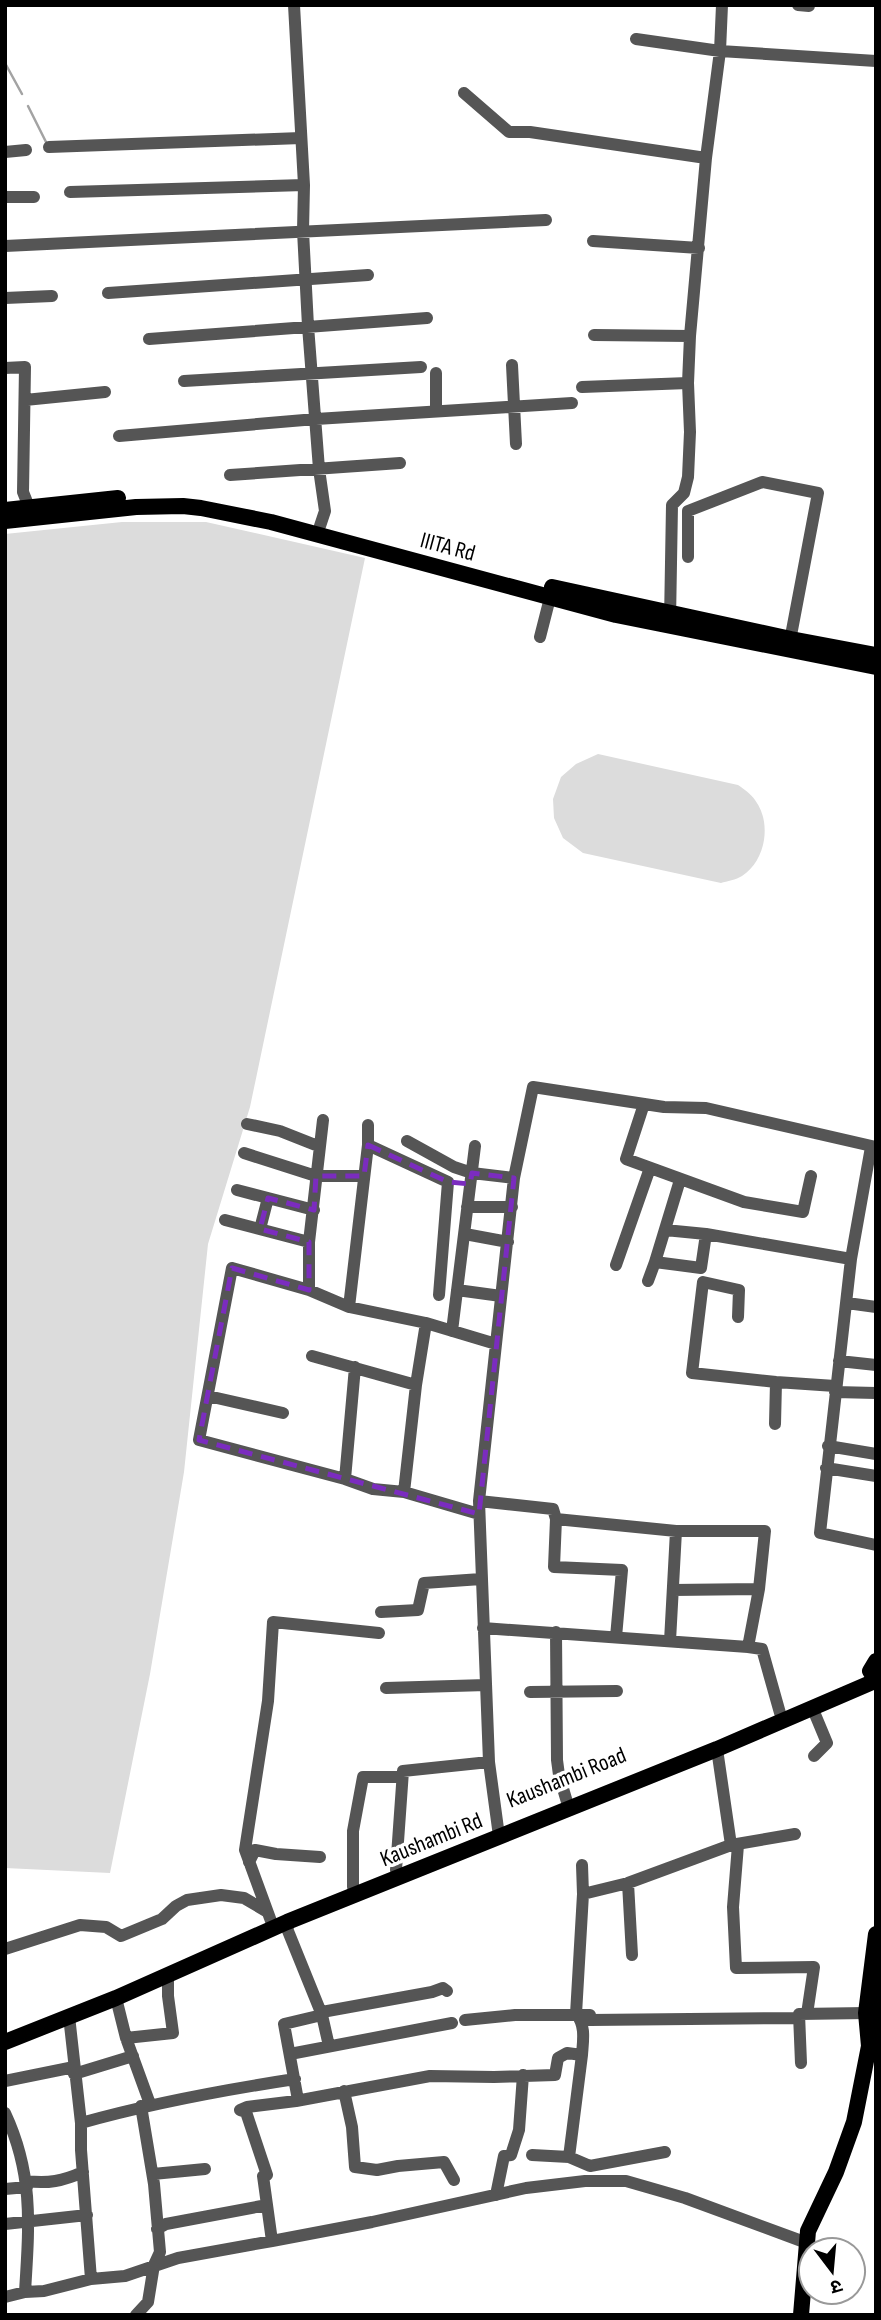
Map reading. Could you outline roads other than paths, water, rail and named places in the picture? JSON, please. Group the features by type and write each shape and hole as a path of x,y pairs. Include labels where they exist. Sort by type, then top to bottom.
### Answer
{"main road":[{"name":"IIITA Rd","path":"5,510 162,496 209,500 552,592 789,644 876,667"},
{"name":"IIITA Rd","path":"5,521 136,506 201,509 272,518 320,526 552,592"},
{"name":"IIITA Rd","path":"789,644 876,655"},
{"name":"Kaushambi Road","path":"5,2032 275,1918 499,1832 874,1674"},
{"name":"Kaushambi Rd","path":"5,2042 168,1975 275,1918 717,1749 812,1707 874,1674"},
{"path":"808,2236 836,2172 854,2122 869,2046 866,2013 876,1934"}],"street":[{"path":"294,5 304,185 303,231 308,327 319,469 325,511 320,526"},
{"path":"670,620 672,505 684,493 688,477 690,337 706,158 720,51 722,5"},
{"path":"798,5 808,6"},
{"path":"636,39 720,51 876,61"},
{"path":"464,93 509,132 530,132 706,158"},
{"path":"49,147 301,138"},
{"path":"5,152 26,150"},
{"path":"70,192 304,185"},
{"path":"5,197 34,197"},
{"path":"5,246 547,220"},
{"path":"593,241 699,248"},
{"path":"108,293 368,275"},
{"path":"5,298 52,296"},
{"path":"149,339 428,318"},
{"path":"594,335 690,337"},
{"path":"512,365 516,444"},
{"path":"5,368 25,367 23,492 29,507"},
{"path":"184,381 421,367"},
{"path":"436,373 436,411"},
{"path":"582,387 688,383"},
{"path":"25,400 105,392"},
{"path":"119,436 316,419 572,403"},
{"path":"230,475 400,463"},
{"path":"688,557 688,511 762,482 818,493 789,644"},
{"path":"540,636 552,592"},
{"path":"499,1832 489,1762 479,1507 514,1178 533,1087 664,1107 706,1108 873,1147 851,1259 825,1468 820,1532 876,1545"},
{"path":"644,1104 626,1159 744,1202 803,1212 811,1176"},
{"path":"309,1290 309,1242 323,1120"},
{"path":"247,1124 280,1132 318,1146"},
{"path":"349,1307 368,1125"},
{"path":"407,1141 471,1179"},
{"path":"368,1145 448,1182 514,1178"},
{"path":"452,1331 475,1146"},
{"path":"244,1153 316,1176 364,1176"},
{"path":"616,1265 650,1168"},
{"path":"648,1281 680,1180"},
{"path":"439,1295 448,1182"},
{"path":"237,1190 314,1210"},
{"path":"260,1229 268,1198"},
{"path":"467,1207 512,1207"},
{"path":"861,1212 876,1214"},
{"path":"225,1220 309,1242"},
{"path":"664,1230 706,1234 851,1259"},
{"path":"465,1234 508,1242"},
{"path":"655,1262 701,1268 706,1234"},
{"path":"496,1345 426,1323 349,1307 309,1290 232,1268 199,1440 373,1489 404,1492 479,1507 553,1509 556,1519 554,1567 622,1570 615,1637"},
{"path":"738,1317 739,1290 703,1282 692,1373 876,1393"},
{"path":"457,1290 501,1296"},
{"path":"847,1303 876,1307"},
{"path":"404,1492 426,1323"},
{"path":"312,1356 416,1385"},
{"path":"839,1361 876,1365"},
{"path":"345,1479 355,1367"},
{"path":"775,1424 776,1382"},
{"path":"208,1396 283,1413"},
{"path":"828,1446 876,1454"},
{"path":"825,1468 876,1476"},
{"path":"556,1519 676,1531 765,1531 759,1589 748,1647"},
{"path":"670,1642 676,1531"},
{"path":"381,1612 418,1609 424,1583 481,1579"},
{"path":"673,1590 759,1589"},
{"path":"275,1918 245,1850 268,1702 273,1622 379,1633"},
{"path":"483,1628 762,1649 780,1713"},
{"path":"556,1632 557,1760 567,1802"},
{"path":"386,1688 486,1685"},
{"path":"530,1692 617,1691"},
{"path":"812,1707 827,1743 814,1756"},
{"path":"717,1749 732,1845"},
{"path":"396,1870 403,1771 489,1762"},
{"path":"353,1887 353,1831 363,1777 402,1777"},
{"path":"583,1894 628,1883 732,1845 795,1834"},
{"path":"732,1845 738,1845 733,1907 736,1968 814,1967 803,2014 801,2063"},
{"path":"249,1862 255,1850 320,1857"},
{"path":"569,2157 582,2055 583,2028 577,2008 582,1865"},
{"path":"628,1883 632,1955"},
{"path":"5,1948 80,1924 106,1927 121,1936 162,1919 187,1900 221,1895 243,1898 275,1918 288,1931 322,2015 329,2046"},
{"path":"126,2038 173,2033 168,1975"},
{"path":"298,2099 284,2024 322,2015 321,2012 443,1988 447,1991"},
{"path":"116,1998 145,2105 159,2232 160,2252 154,2265 148,2302 136,2315"},
{"path":"577,2008 590,2015 590,2020 799,2018 803,2014 866,2013"},
{"path":"290,2054 458,2022 515,2015 559,2016 577,2008"},
{"path":"69,2016 81,2123 91,2279"},
{"path":"272,2241 262,2176 267,2175 246,2112 240,2110 430,2076 555,2075 558,2058 567,2053 582,2055"},
{"path":"5,2081 74,2070 133,2056"},
{"path":"496,2195 504,2156 510,2155 519,2130 523,2075"},
{"path":"81,2123 145,2105 295,2079"},
{"path":"344,2091 352,2127 355,2166 377,2170 444,2162 454,2180"},
{"path":"5,2113 16,2137 26,2184 29,2221 25,2292"},
{"path":"532,2155 569,2157 590,2166 665,2152"},
{"path":"153,2174 205,2169"},
{"path":"5,2189 26,2184 60,2182 83,2172"},
{"path":"5,2297 44,2291 91,2279 125,2276 154,2265 200,2254 526,2188 585,2181 626,2181 685,2198 797,2239"},
{"path":"157,2229 166,2224 267,2205"},
{"path":"5,2224 87,2215"}],"waterway":[{"path":"5,63 22,94"},
{"path":"28,106 47,144"}]}
